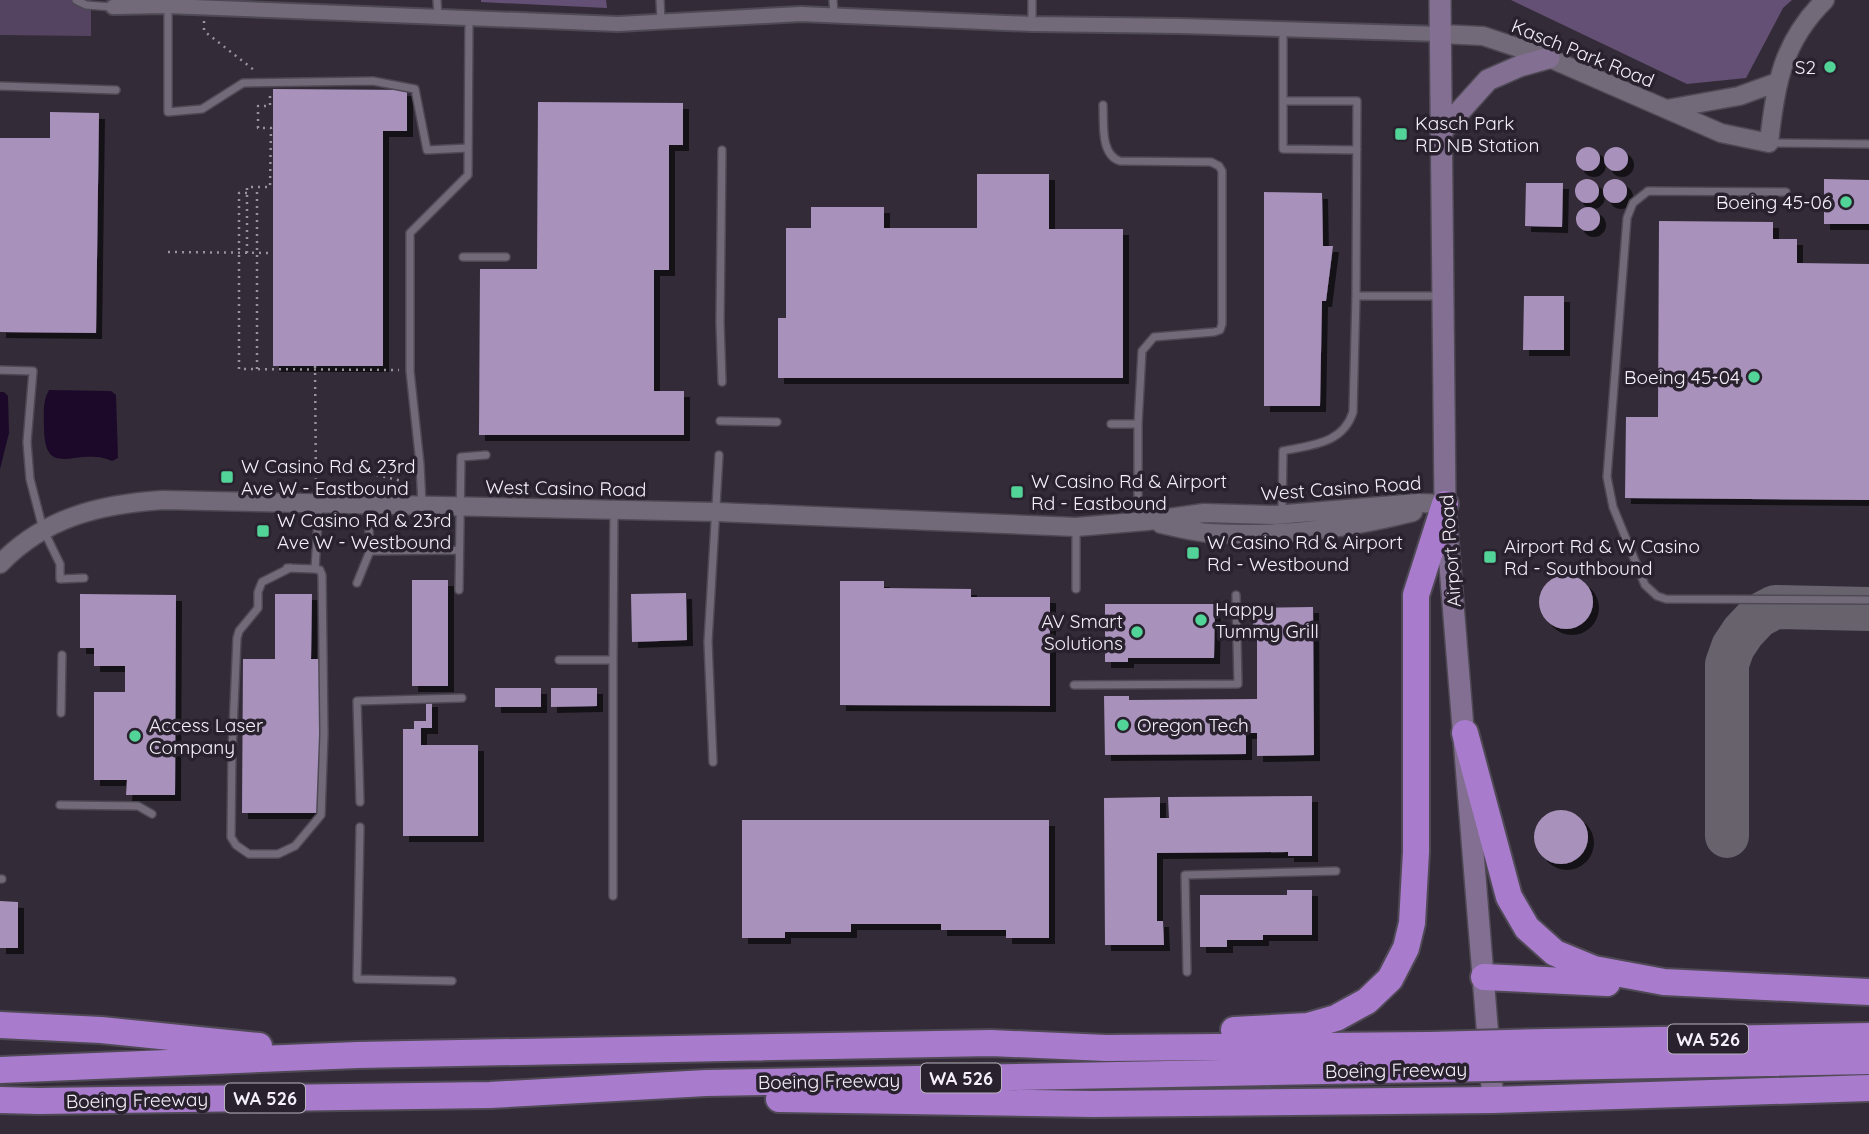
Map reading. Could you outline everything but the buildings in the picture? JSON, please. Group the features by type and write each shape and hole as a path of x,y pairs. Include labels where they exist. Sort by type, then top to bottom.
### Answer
{"highway":[{"path":"991,1043 1308,1026 1336,1018 1367,1001 1390,979 1406,948 1412,923 1416,852 1416,595 1445,504"},
{"path":"1465,733 1502,876 1516,914 1542,944 1569,961 1605,972 1664,982 1869,992"},
{"path":"1484,977 1635,985 1664,982"},
{"path":"0,1025 101,1030 358,1055"},
{"name":"Boeing Freeway","path":"0,1102 490,1095 706,1083 1548,1054 1869,1036"},
{"name":"Boeing Freeway","path":"0,1070 358,1055 991,1043 1430,1057"},
{"name":"Boeing Freeway","path":"1548,1054 1869,1061"},
{"path":"490,1095 1093,1104 1493,1100 1869,1088"}],"main road":[{"name":"Airport Road","path":"1440,0 1445,504 1493,1100"},
{"path":"1441,132 1488,80 1520,66 1549,58"}],"street":[{"path":"1769,143 1780,68 1796,38 1825,0"},
{"name":"Kasch Park Road","path":"113,7 168,6 618,24 801,14 833,7 1032,24 1483,36 1549,58 1721,132 1769,143"},
{"path":"1667,109 1739,96 1778,82"},
{"name":"West Casino Road","path":"0,564 43,529 83,512 124,502 163,500 717,512 1076,527 1204,513 1282,514 1418,503 1445,504"},
{"name":"West Casino Road","path":"1142,521 1206,533 1278,533 1369,523 1445,504"}],"lane":[{"name":"Kasch Park Road","path":"76,0 86,5 113,7"},
{"path":"438,0 438,18"},
{"path":"660,0 661,21"},
{"path":"1032,0 1032,24"},
{"path":"168,6 168,112 202,109 243,83 373,81 415,89 428,150 468,148"},
{"path":"422,506 410,370 410,233 468,175 469,19"},
{"path":"1283,29 1283,149 1357,150"},
{"path":"0,86 116,90"},
{"path":"1282,514 1283,451 1324,443 1349,424 1353,412 1357,150 1357,101 1283,101"},
{"path":"1103,105 1107,151 1113,159 1211,162 1222,171 1220,330 1154,337 1142,351 1138,424 1142,521"},
{"path":"1769,143 1869,144"},
{"path":"722,150 722,382"},
{"path":"1786,192 1648,191 1633,203 1627,218 1607,477 1613,507 1645,585 1657,596 1666,599 1869,600"},
{"path":"463,257 506,257"},
{"path":"1356,296 1443,296"},
{"path":"0,370 33,371 27,442 30,479 43,529 60,564 60,579 84,578"},
{"path":"720,421 777,422"},
{"path":"1111,424 1138,424"},
{"path":"459,590 461,457 486,455"},
{"path":"713,762 708,642 719,455"},
{"path":"315,569 319,503"},
{"path":"357,583 370,551 368,504"},
{"path":"613,896 614,510"},
{"path":"1076,527 1076,589"},
{"path":"370,551 459,550"},
{"path":"286,568 315,569 320,570 322,575 324,734 321,815 303,838 288,850 278,854 249,854 236,845 231,837 237,638 239,631 258,608 258,592 262,582 286,568"},
{"path":"1074,685 1238,684 1236,595"},
{"path":"61,713 62,654"},
{"path":"559,660 613,660"},
{"path":"360,802 358,701 462,698"},
{"path":"60,805 138,806 152,814"},
{"path":"360,827 358,979 452,981"},
{"path":"1187,972 1185,875 1336,872"}],"path":[{"path":"205,8 204,31 271,83 270,106 258,106 258,128 271,128 270,187 247,187 247,253"},
{"path":"257,187 257,369"},
{"path":"247,194 239,194 239,369 410,370"},
{"path":"168,252 273,253"},
{"path":"314,368 314,480"},
{"path":"314,461 421,485"}],"shaded area":[{"path":"0,0 91,0 91,36 0,35"},
{"path":"606,0 607,8 481,2"},
{"path":"1511,0 1792,0 1783,8 1746,78 1687,84"},
{"path":"49,390 111,391 116,395 118,458 112,461 96,457 54,457 45,443 45,399"},
{"path":"0,392 8,396 9,433 0,469"}],"taxiway":[{"path":"1727,836 1727,664 1733,647 1758,616 1775,607 1869,609"}],"place":[{"name":"S2","path":"1830,67"},
{"name":"Kasch Park RD NB Station","path":"1401,134"},
{"name":"Boeing 45-06","path":"1846,202"},
{"name":"Boeing 45-04","path":"1754,377"},
{"name":"W Casino Rd & 23rd Ave W - Eastbound","path":"227,477"},
{"name":"W Casino Rd & Airport Rd - Eastbound","path":"1017,492"},
{"name":"W Casino Rd & 23rd Ave W - Westbound","path":"263,531"},
{"name":"W Casino Rd & Airport Rd - Westbound","path":"1193,553"},
{"name":"Airport Rd & W Casino Rd - Southbound","path":"1490,557"},
{"name":"Happy Tummy Grill","path":"1201,620"},
{"name":"AV Smart Solutions","path":"1137,632"},
{"name":"Oregon Tech","path":"1123,725"},
{"name":"Access Laser Company","path":"135,736"}]}
